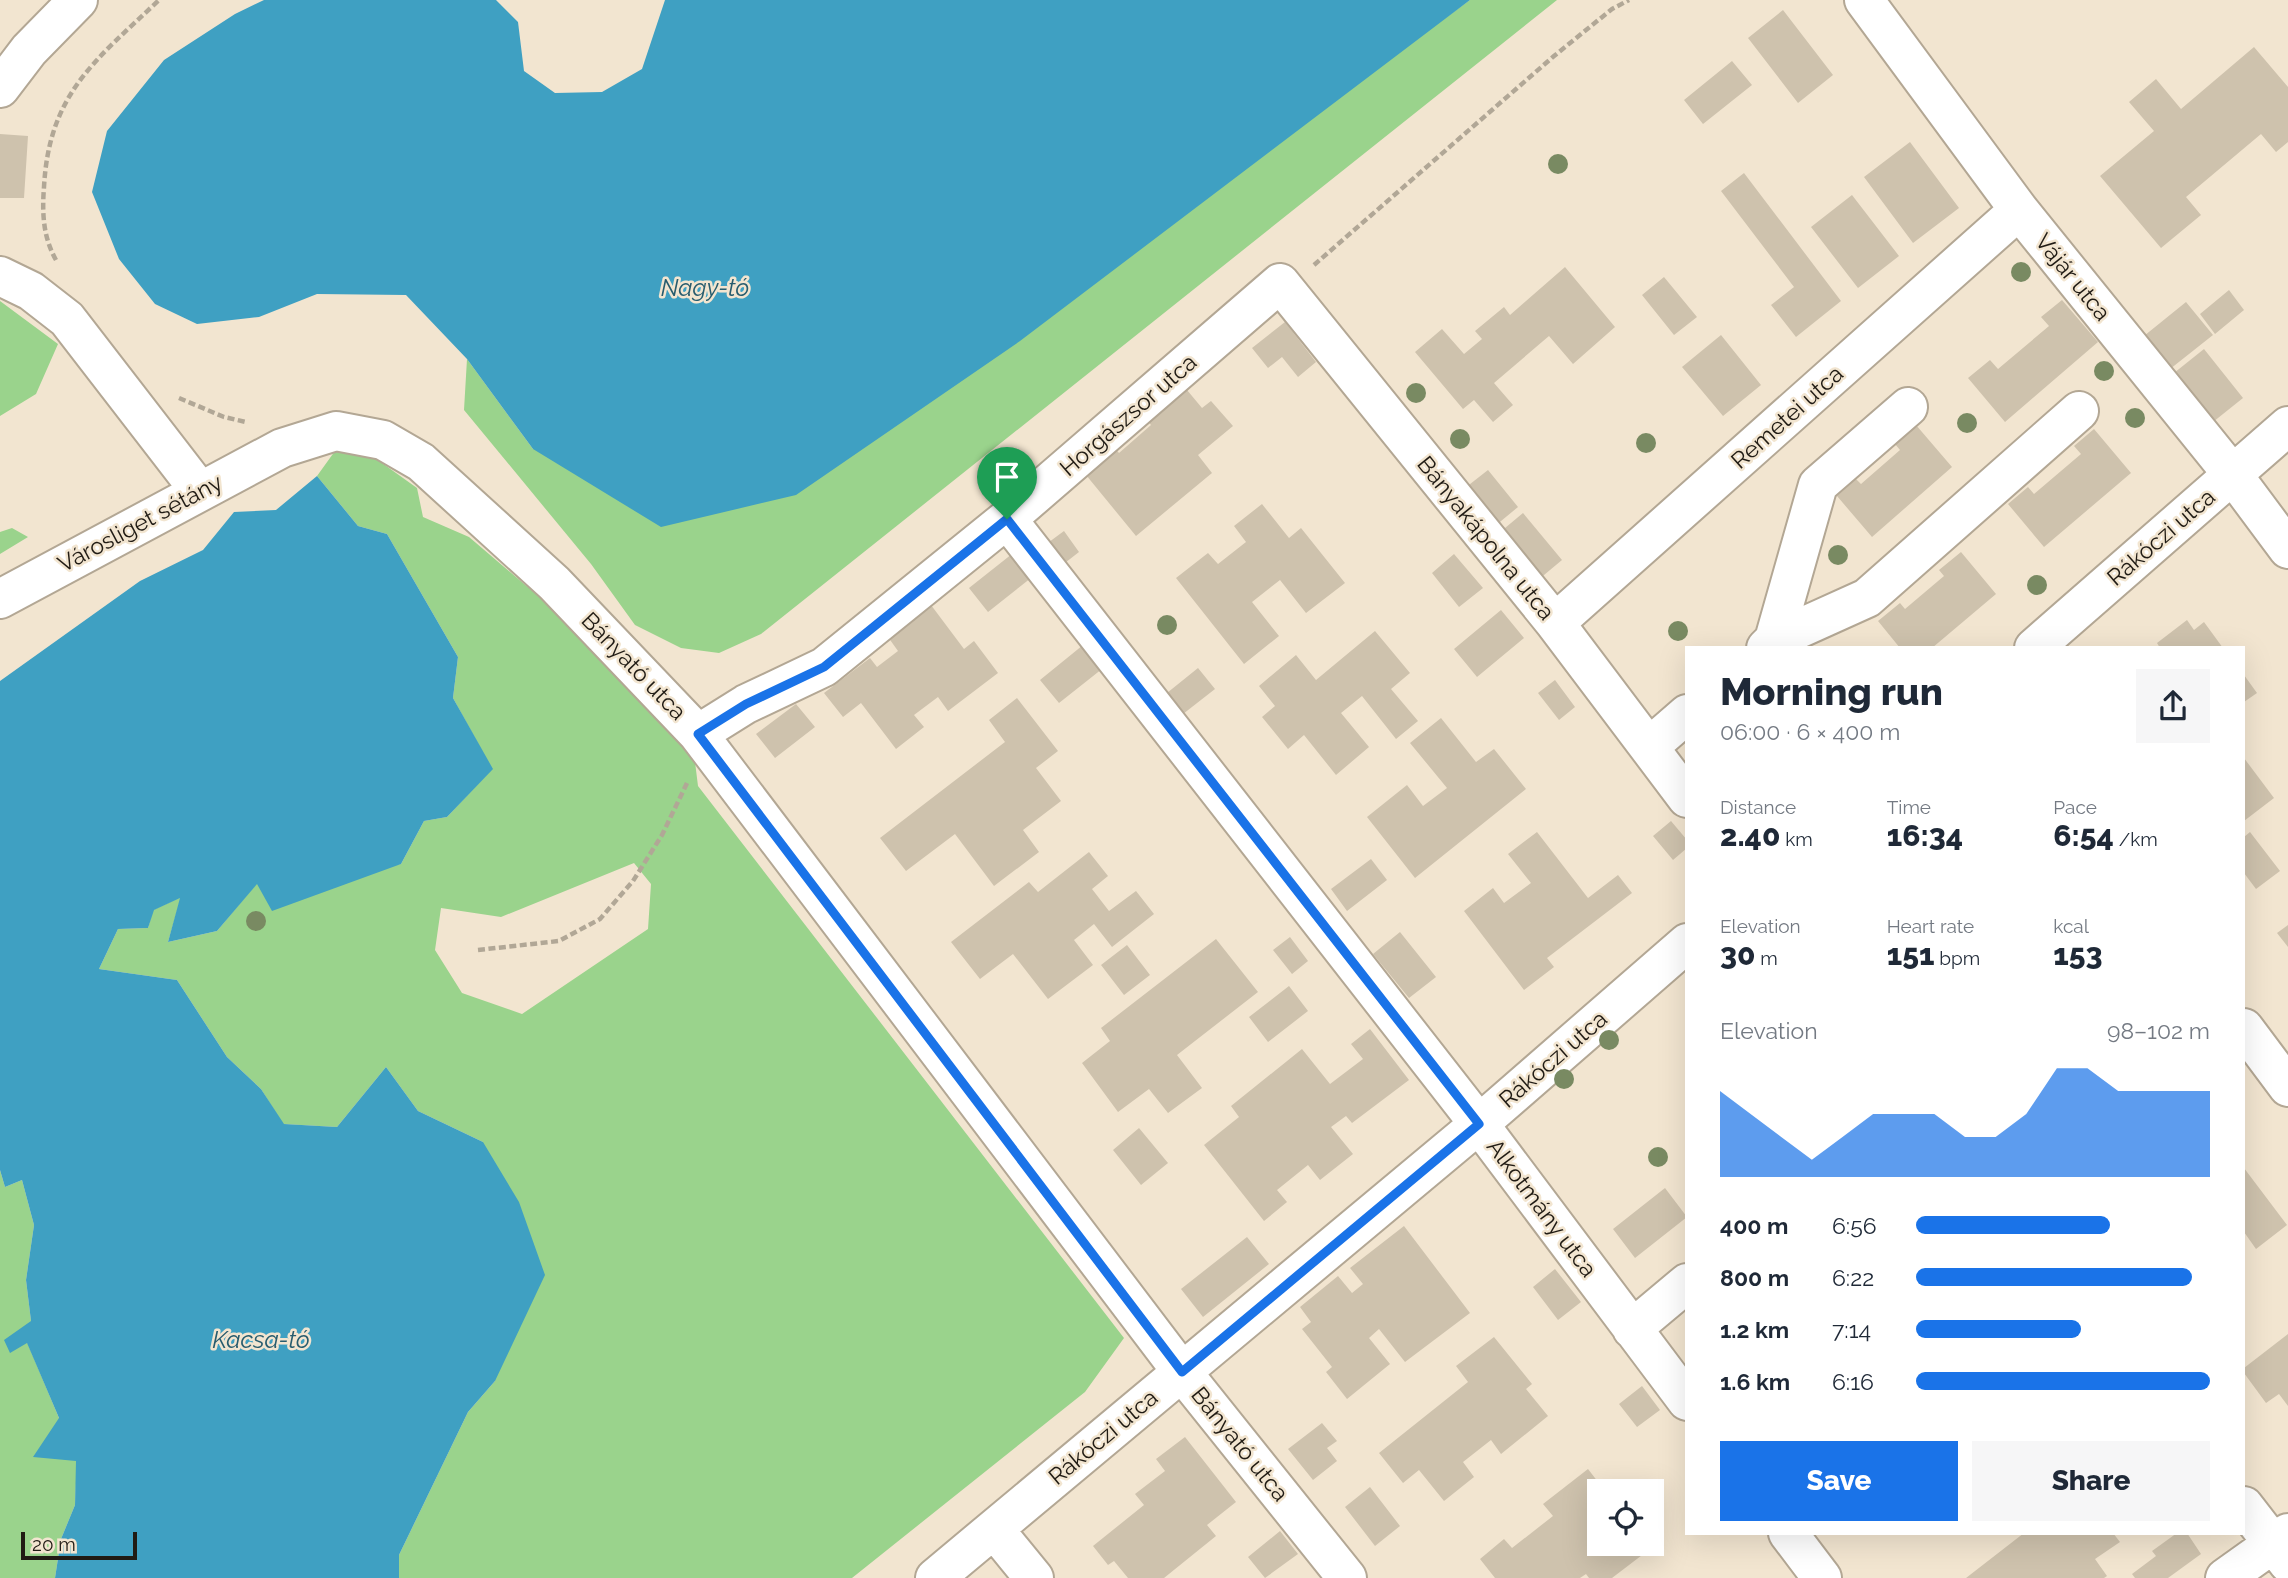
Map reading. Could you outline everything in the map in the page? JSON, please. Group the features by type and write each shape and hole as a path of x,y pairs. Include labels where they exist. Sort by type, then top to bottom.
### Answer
{"street":[{"path":"0,88 29,50 78,0"},
{"name":"Vájár utca","path":"1864,0 2019,210 2233,475 2288,549"},
{"name":"Remetei utca","path":"1555,623 2019,210"},
{"path":"0,276 31,291 67,319 199,490"},
{"name":"Horgászsor utca","path":"698,734 746,704 824,667 1007,519 1280,282"},
{"name":"Bányakápolna utca","path":"1280,282 1555,623 1685,795"},
{"path":"1770,644 1818,485 1908,407"},
{"path":"1770,644 1867,598 2079,411"},
{"name":"Rákóczi utca","path":"2036,646 2288,426"},
{"name":"Bányató utca","path":"269,436 336,431 383,440 421,462 554,583 698,734 1182,1372 1347,1578"},
{"name":"Városliget sétány","path":"0,599 199,490 269,436"},
{"path":"2233,475 2288,465"},
{"name":"Alkotmány utca","path":"1007,519 1479,1124 1685,1398"},
{"path":"1648,747 1685,716"},
{"name":"Rákóczi utca","path":"935,1578 1479,1124 1685,945"},
{"path":"2245,1029 2288,1086"},
{"path":"1632,1329 1685,1285"},
{"path":"2225,1578 2283,1547 2245,1507"},
{"path":"994,1529 1034,1578"},
{"path":"1790,1535 1822,1578"}],"path":[{"path":"59,264 49,247 43,220 46,159 56,123 69,93 87,69 159,0"},
{"path":"1280,282 1323,260 1554,56 1612,9 1629,0"},
{"path":"168,392 269,436"},
{"path":"478,950 559,941 600,919 633,881 662,835 686,787 698,734"}],"green space":[{"path":"1470,0 1557,0 761,634 719,653 681,648 635,625 591,564 464,410 467,359 533,449 1430,29"},
{"path":"0,301 58,344 36,394 0,416"},
{"path":"335,451 375,458 417,488 423,517 469,537 617,663 692,738 698,786 1124,1338 1085,1392 852,1578 399,1578 399,1555 468,1412 495,1381 483,1142 418,1111 386,1067 337,1127 283,1124 261,1089 227,1057 177,980 99,969 118,929 148,928 153,910 181,897 168,942 217,931 257,883 401,864 424,821 447,817 492,769 453,698 458,657 387,534 358,526 317,476","holes":["634,863 651,884 648,929 522,1014 462,993 435,950 441,908 501,917"]},
{"path":"12,528 28,537 0,554 0,532"},
{"path":"0,1170 5,1187 22,1180 34,1225 26,1280 31,1321 27,1342 77,1461 75,1505 61,1539 55,1578 0,1578"}],"water":[{"name":"Nagy-tó","path":"264,0 496,0 518,22 524,71 555,93 602,92 642,69 665,0 1470,0 1020,341 796,495 661,527 533,449 467,359 406,295 317,294 259,317 197,324 155,304 119,259 92,192 107,131 164,60 235,14"},
{"name":"Kacsa-tó","path":"317,476 358,526 387,534 458,657 453,698 493,769 447,817 424,821 401,864 272,911 257,884 217,931 168,942 180,898 154,910 148,928 118,929 99,969 177,980 227,1057 261,1089 284,1124 337,1127 386,1067 418,1111 483,1142 519,1202 545,1275 495,1381 468,1412 399,1555 399,1578 55,1578 61,1539 75,1505 76,1461 33,1457 59,1418 27,1343 10,1353 4,1340 31,1321 26,1280 34,1225 22,1180 5,1187 0,1170 0,681 140,581 203,550 234,512 276,510"}],"building":[{"path":"1783,10 1833,75 1798,103 1748,38"},
{"path":"2254,47 2288,87 2288,142 2276,152 2261,134 2186,197 2201,215 2161,248 2100,176 2154,131 2129,102 2156,79 2181,109"},
{"path":"1732,61 1752,85 1703,124 1684,100"},
{"path":"0,134 28,136 24,198 0,198"},
{"path":"1910,142 1959,208 1913,243 1864,177"},
{"path":"1744,173 1841,301 1796,337 1771,305 1794,287 1721,191"},
{"path":"1852,195 1899,256 1858,288 1811,227"},
{"path":"1565,267 1615,327 1573,364 1549,336 1494,383 1513,405 1493,422 1474,400 1463,409 1415,352 1442,329 1464,354 1482,339 1475,331 1504,307 1510,315"},
{"path":"1664,277 1697,317 1674,335 1642,295"},
{"path":"2229,290 2244,310 2215,334 2200,314"},
{"path":"2062,300 2098,342 2005,422 1968,378 1990,360 1998,369 2049,326 2041,317"},
{"path":"2186,302 2213,335 2165,373 2139,340"},
{"path":"1285,322 1316,362 1298,377 1282,357 1268,368 1252,348"},
{"path":"1721,335 1761,385 1723,416 1682,367"},
{"path":"2204,349 2243,398 2208,426 2169,377"},
{"path":"1182,384 1202,408 1211,401 1233,426 1198,455 1212,473 1136,536 1077,464 1107,439 1119,453 1151,425 1144,416"},
{"path":"1916,425 1952,467 1872,537 1837,496 1856,479 1861,484 1900,450 1895,444"},
{"path":"2094,429 2131,473 2044,547 2008,504 2028,487 2034,494 2081,454 2074,446"},
{"path":"1488,470 1518,507 1495,526 1465,488"},
{"path":"1262,504 1289,538 1301,528 1345,583 1306,613 1280,580 1252,602 1279,636 1244,664 1176,578 1208,553 1218,564 1246,542 1234,526"},
{"path":"1523,513 1562,560 1538,580 1499,533"},
{"path":"1064,531 1079,552 1061,566 1045,545"},
{"path":"1017,550 1036,574 988,612 969,588"},
{"path":"1961,552 1996,594 1934,646 1898,646 1878,621 1900,603 1905,609 1944,576 1939,570"},
{"path":"1454,554 1483,588 1459,607 1432,573"},
{"path":"931,605 964,649 974,641 998,673 948,711 938,697 914,715 924,727 896,749 861,703 843,717 824,693 870,658 877,667 898,651 888,637"},
{"path":"1501,610 1524,638 1477,677 1454,649"},
{"path":"2187,620 2194,630 2204,622 2222,646 2159,646 2157,643"},
{"path":"1375,631 1410,673 1391,689 1418,721 1396,739 1362,696 1341,713 1369,747 1336,775 1304,735 1288,749 1262,717 1275,706 1259,686 1296,655 1316,680"},
{"path":"1088,641 1107,665 1059,703 1040,680"},
{"path":"1198,668 1215,689 1183,714 1167,693"},
{"path":"2245,676 2257,693 2245,701"},
{"path":"1555,680 1575,707 1559,720 1538,693"},
{"path":"1017,698 1058,751 1036,768 1061,801 1023,830 1039,852 994,886 955,834 906,871 880,838 1005,742 989,720"},
{"path":"796,704 815,727 775,758 756,734"},
{"path":"1441,718 1476,762 1494,749 1526,789 1415,878 1367,817 1407,785 1423,806 1447,788 1410,743"},
{"path":"2245,759 2274,798 2245,820"},
{"path":"1671,821 1685,838 1685,850 1673,860 1653,836"},
{"path":"1537,832 1588,898 1618,875 1632,893 1547,958 1554,967 1524,990 1464,911 1493,888 1504,903 1531,883 1508,854"},
{"path":"2250,832 2280,871 2256,889 2245,874 2245,836"},
{"path":"1089,852 1108,876 1092,889 1109,911 1136,891 1154,914 1112,947 1094,924 1074,940 1093,965 1048,999 1013,954 980,979 951,942 1029,882 1038,892"},
{"path":"1371,859 1387,880 1347,911 1331,889"},
{"path":"2288,925 2288,947 2277,933"},
{"path":"1400,932 1436,977 1409,998 1373,954"},
{"path":"1290,937 1308,961 1292,974 1273,950"},
{"path":"1216,939 1258,992 1177,1055 1202,1088 1168,1113 1149,1089 1118,1112 1082,1063 1110,1041 1101,1028"},
{"path":"1127,945 1150,975 1124,995 1101,965"},
{"path":"1289,986 1308,1011 1268,1042 1249,1017"},
{"path":"1370,1029 1409,1080 1352,1123 1346,1116 1331,1127 1353,1154 1320,1180 1308,1165 1277,1190 1287,1202 1264,1221 1204,1145 1239,1117 1231,1106 1302,1049 1330,1084 1363,1059 1351,1044"},
{"path":"1139,1128 1168,1163 1141,1185 1113,1150"},
{"path":"2245,1169 2287,1225 2256,1249 2245,1233"},
{"path":"1665,1188 1685,1214 1685,1219 1635,1258 1613,1229"},
{"path":"1404,1226 1470,1313 1405,1362 1379,1329 1369,1338 1390,1364 1347,1399 1326,1372 1332,1367 1302,1329 1311,1322 1300,1307 1338,1276 1352,1293 1363,1284 1350,1268"},
{"path":"1247,1237 1269,1264 1203,1317 1181,1289"},
{"path":"1555,1269 1581,1302 1558,1320 1533,1287"},
{"path":"2288,1334 2288,1406 2279,1394 2266,1403 2245,1374 2245,1367"},
{"path":"1494,1337 1532,1384 1526,1389 1548,1416 1501,1454 1491,1440 1463,1462 1474,1477 1444,1501 1419,1470 1403,1483 1379,1453 1468,1382 1456,1366"},
{"path":"1642,1386 1660,1410 1637,1427 1619,1404"},
{"path":"1322,1423 1337,1441 1327,1448 1337,1461 1313,1480 1288,1449"},
{"path":"1185,1437 1236,1502 1207,1525 1216,1536 1164,1578 1128,1578 1114,1561 1108,1565 1093,1546 1144,1505 1135,1494 1165,1471 1156,1459"},
{"path":"1588,1469 1596,1479 1587,1479 1587,1556 1641,1556 1612,1578 1589,1578 1586,1574 1580,1578 1495,1578 1480,1559 1504,1539 1512,1548 1553,1516 1543,1504"},
{"path":"1370,1487 1400,1526 1375,1546 1345,1507"},
{"path":"1280,1531 1298,1554 1265,1578 1248,1557"},
{"path":"2021,1535 2115,1535 2120,1542 2095,1559 2107,1576 2104,1578 1966,1578"},
{"path":"2174,1535 2188,1535 2201,1554 2168,1578 2135,1578 2132,1574 2156,1556 2152,1551"}],"route":[{"path":"1007,519 1479,1124 1182,1372 698,734 746,704 824,667 1007,519"}]}
